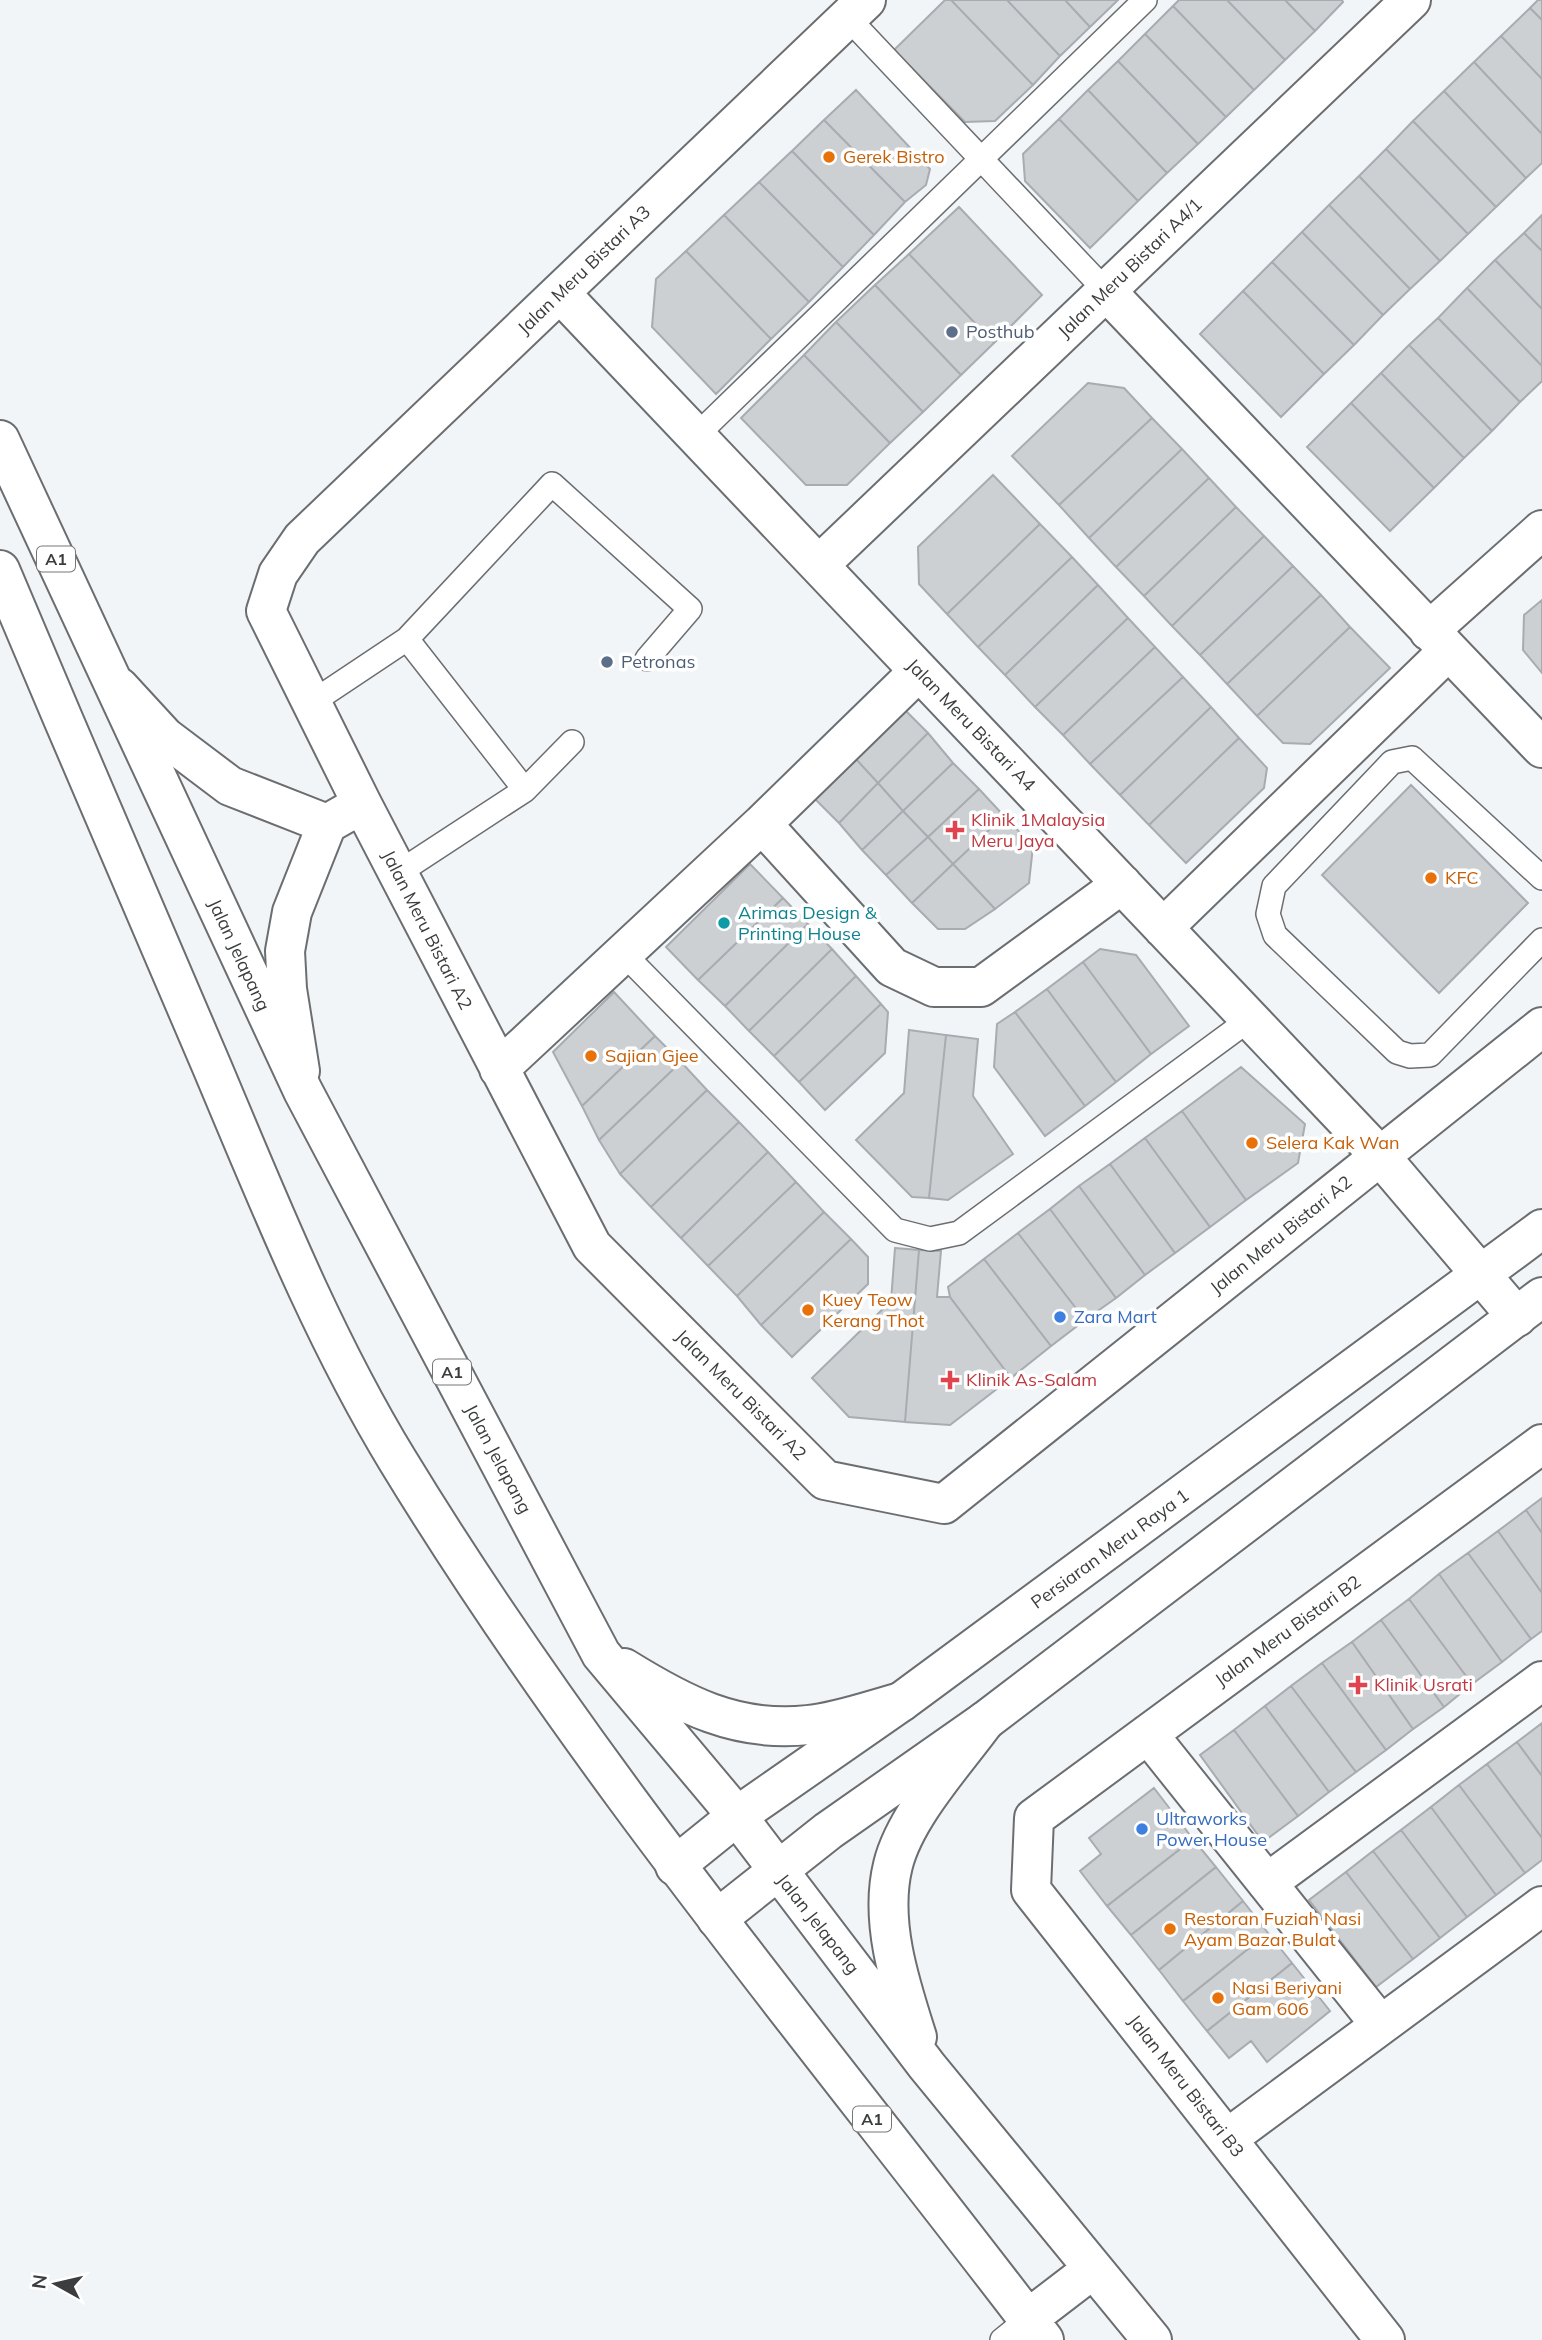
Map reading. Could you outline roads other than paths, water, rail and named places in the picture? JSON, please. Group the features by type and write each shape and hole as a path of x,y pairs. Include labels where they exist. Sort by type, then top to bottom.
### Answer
{"street":[{"name":"Jalan Meru Bistari A4/1","path":"819,565 1411,0"},
{"name":"Jalan Meru Bistari A3","path":"302,539 857,9"},
{"path":"1107,291 1542,748"},
{"name":"Jalan Meru Bistari A4","path":"560,293 1380,1156 1483,1275 1530,1307"},
{"name":"Jalan Jelapang","path":"0,440 303,1091 601,1654 737,1816 927,2066 1152,2340"},
{"path":"1163,928 1542,530"},
{"name":"Jalan Meru Bistari A2","path":"302,539 278,574 267,611 362,804 592,1246 825,1480 944,1504 1542,1027"},
{"name":"A1","path":"0,570 240,1134 344,1365 396,1458 503,1626 675,1867 1031,2334 1093,2269"},
{"path":"499,1069 762,824 919,671"},
{"path":"111,678 166,737 230,786 327,824"},
{"path":"303,1091 287,989 285,951 292,912 327,824 362,804"},
{"path":"762,824 892,967 934,987 981,987 1122,884"},
{"name":"Persiaran Meru Raya 1","path":"675,1867 737,1816 901,1702 1542,1229"},
{"path":"717,1919 828,1831 985,1721 1530,1307"},
{"name":"Jalan Meru Bistari B2","path":"1034,1818 1542,1444"},
{"path":"601,1654 655,1687 711,1716 764,1726 809,1726 901,1702"},
{"path":"1267,1883 1542,1681"},
{"path":"927,2066 902,1990 888,1917 893,1864 913,1820 985,1721"},
{"path":"1149,1734 1380,2024"},
{"name":"Jalan Meru Bistari B3","path":"1034,1818 1031,1890 1385,2340"},
{"path":"1228,2138 1542,1906"}],"lane":[{"path":"696,436 1146,0"},
{"path":"857,9 982,159 1107,291"},
{"path":"311,703 407,639 552,484 690,609 647,659"},
{"path":"407,639 525,790"},
{"path":"398,873 525,790 572,742"},
{"path":"1542,878 1412,758 1392,762 1274,886 1268,914 1275,935 1397,1052 1410,1056 1430,1055 1542,940"},
{"path":"622,952 895,1230 929,1239 959,1233 1250,1019"}],"place":[{"name":"Gerek Bistro","path":"829,157"},
{"name":"Posthub","path":"952,332"},
{"name":"Petronas","path":"607,662"},
{"name":"Klinik 1Malaysia Meru Jaya","path":"955,830"},
{"name":"KFC","path":"1431,878"},
{"name":"Arimas Design & Printing House","path":"724,923"},
{"name":"Sajian Gjee","path":"591,1056"},
{"name":"Selera Kak Wan","path":"1252,1143"},
{"name":"Kuey Teow Kerang Thot","path":"808,1310"},
{"name":"Zara Mart","path":"1060,1317"},
{"name":"Klinik As-Salam","path":"950,1380"},
{"name":"Klinik Usrati","path":"1358,1685"},
{"name":"Ultraworks Power House","path":"1142,1829"},
{"name":"Restoran Fuziah Nasi Ayam Bazar Bulat","path":"1170,1929"},
{"name":"Nasi Beriyani Gam 606","path":"1218,1998"}]}
